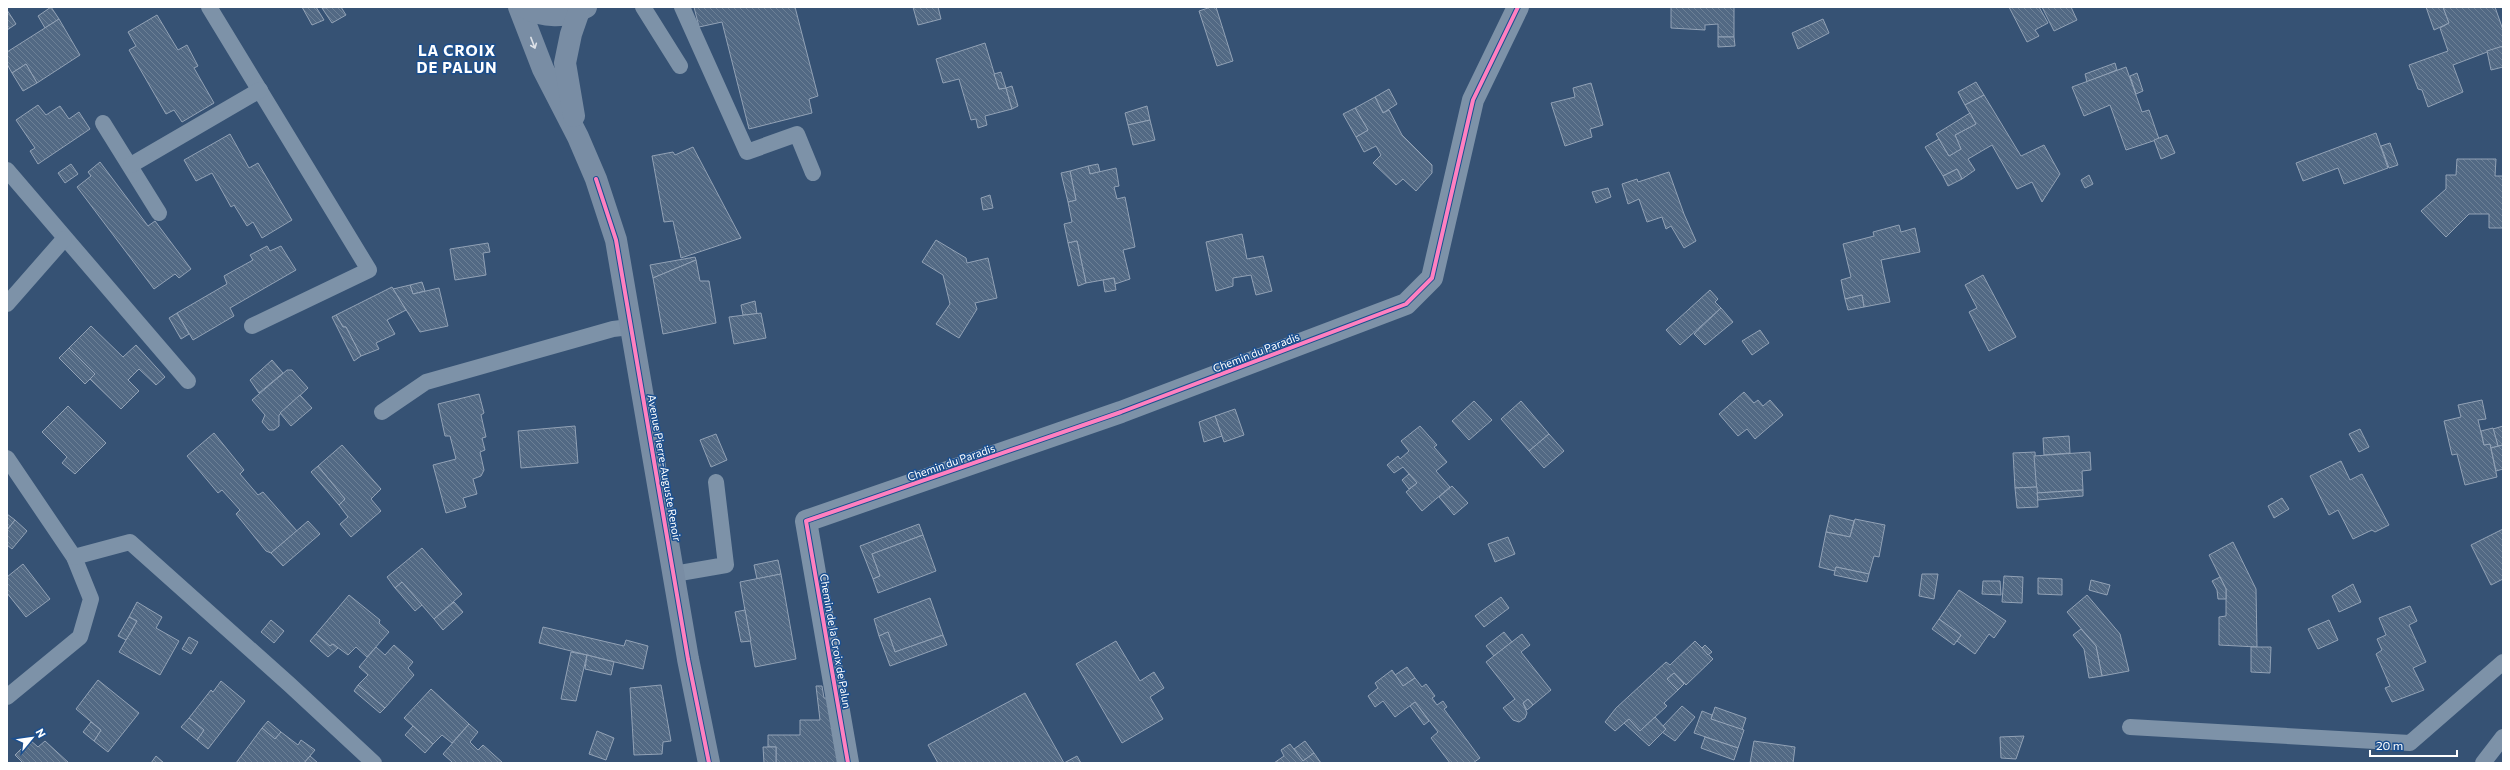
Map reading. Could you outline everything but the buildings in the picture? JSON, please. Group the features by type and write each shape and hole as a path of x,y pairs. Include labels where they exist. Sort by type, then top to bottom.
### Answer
{"main road":[{"name":"Avenue Pierre-Auguste Renoir","path":"519,7 543,69 578,137 596,179 616,240 630,327 709,763"},
{"path":"522,7 548,16 564,15 582,9"},
{"name":"Avenue Pierre-Auguste Renoir","path":"578,137 565,63 571,34 582,9"}],"street":[{"name":"Chemin du Paradis","path":"806,521 1121,412 1406,304 1432,278 1473,100 1518,7"},
{"name":"Chemin de la Croix de Palun","path":"806,521 848,763"}],"lane":[{"path":"209,7 369,270 252,326"},
{"path":"643,7 680,66"},
{"path":"682,7 747,152 798,134 813,173"},
{"path":"131,165 260,90"},
{"path":"102,123 131,165 159,213"},
{"path":"7,170 64,239 188,381"},
{"path":"7,304 64,239"},
{"path":"382,412 426,382 613,329 630,327"},
{"path":"7,458 74,557 91,599 80,637 7,697"},
{"path":"674,574 726,565 716,482"},
{"path":"74,557 130,542 290,685 374,763"},
{"path":"2130,727 2410,744 2503,662"},
{"path":"2483,763 2503,737"}],"cycle path":[{"path":"848,763 806,521 1121,412 1406,304 1432,278 1473,100 1518,7"},
{"path":"596,179 616,240 688,659 709,763"}],"district":[{"name":"LA CROIX DE PALUN","path":"457,58"}]}
